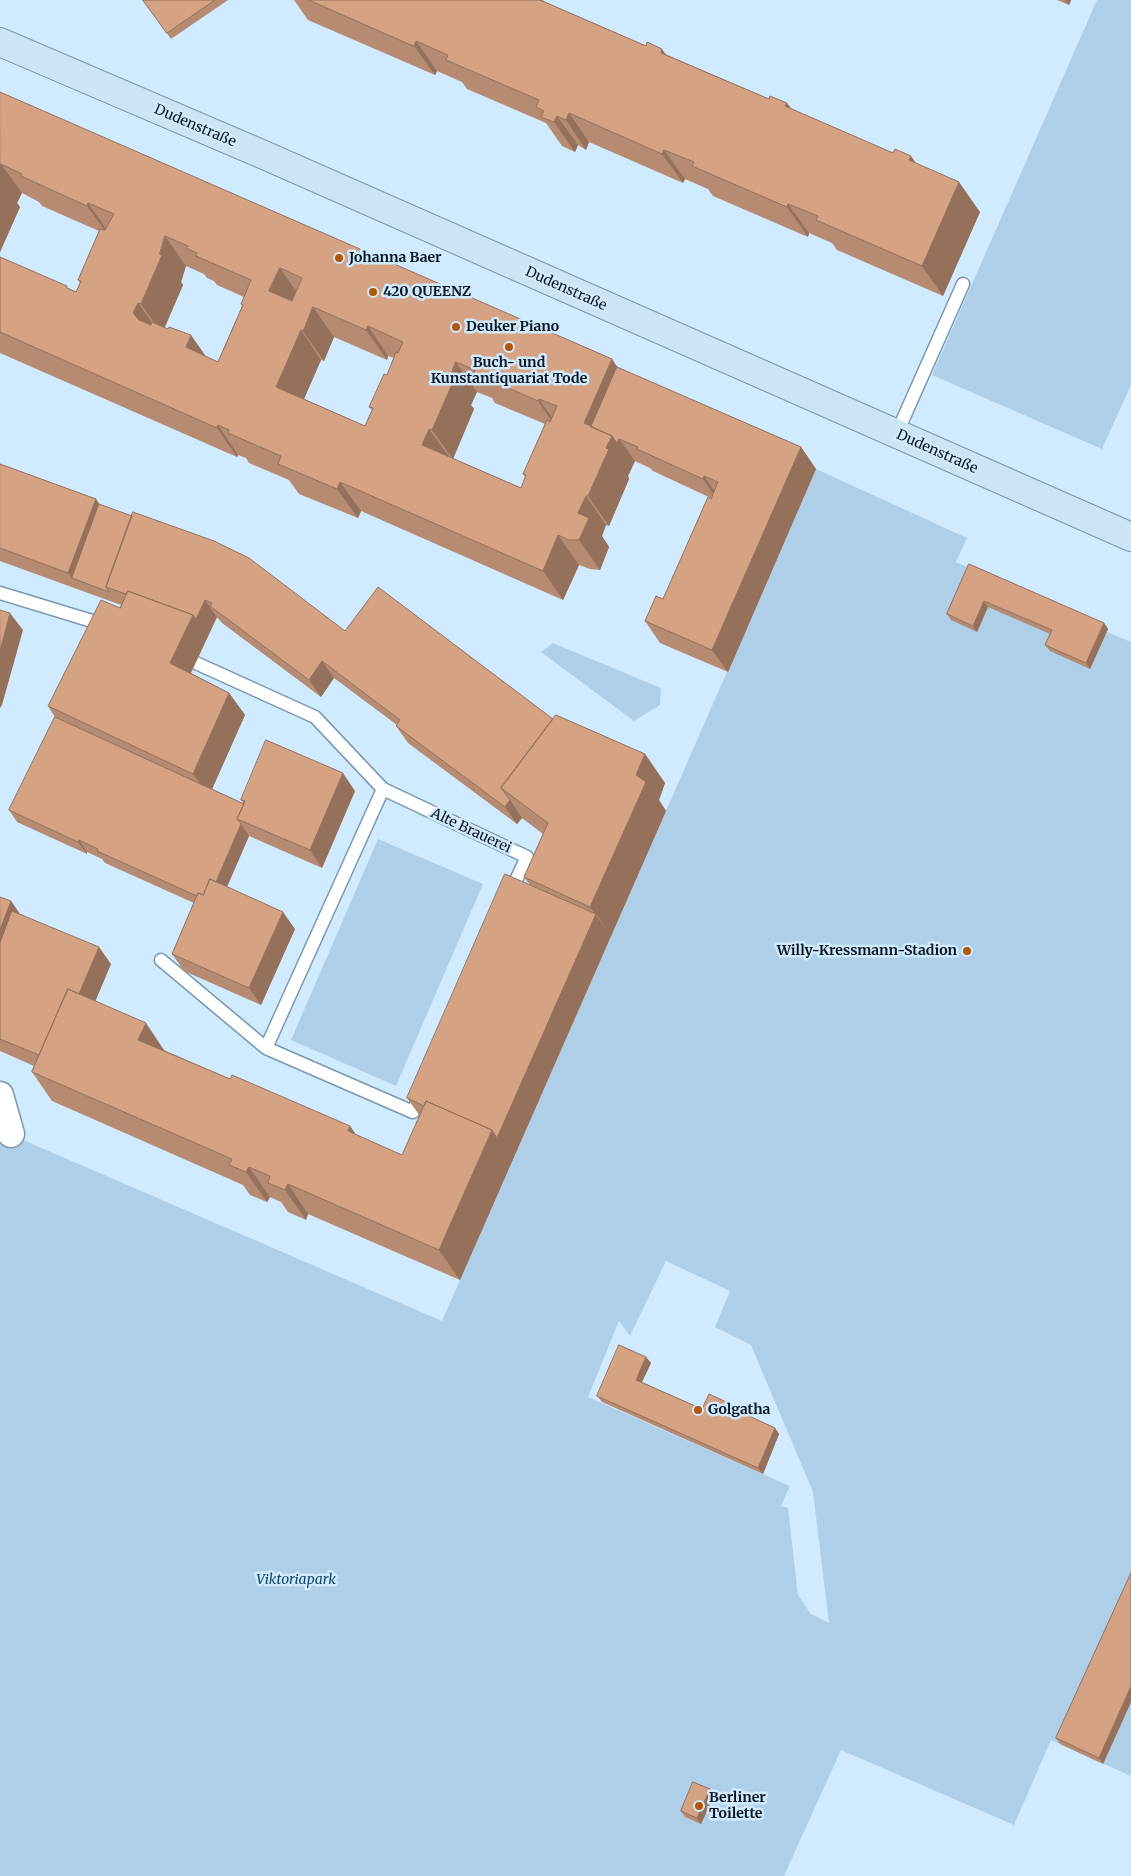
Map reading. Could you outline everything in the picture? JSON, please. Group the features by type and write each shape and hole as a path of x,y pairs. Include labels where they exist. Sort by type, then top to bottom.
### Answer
{"main road":[{"name":"Dudenstraße","path":"0,42 256,151 1131,537"}],"street":[{"path":"0,1094 11,1134"}],"lane":[{"path":"896,434 963,284"},
{"path":"0,593 113,628"},
{"path":"196,663 315,717 383,790 266,1048"},
{"name":"Alte Brauerei","path":"383,790 526,857 506,902"},
{"path":"161,960 266,1048 413,1112 424,1087"}],"green space":[{"path":"1097,0 1131,0 1131,385 1102,449 932,375"},
{"name":"Viktoriapark","path":"816,469 967,538 956,562 1108,629 1107,632 1131,642 1131,1776 1051,1740 1014,1825 841,1750 784,1876 0,1876 0,1130 442,1321","holes":["666,1261 730,1291 715,1327 751,1345 813,1492 829,1623 811,1614 798,1595 788,1508 781,1506 790,1486 588,1397 619,1321 630,1336"]},
{"path":"553,643 661,688 660,705 634,721 541,652"},
{"path":"378,839 483,884 396,1086 291,1040"}],"building":[{"path":"143,0 215,0 167,33"},
{"path":"309,0 540,0 646,46 647,42 662,49 661,53 769,99 770,96 787,103 785,106 893,153 895,149 911,156 909,160 959,182 922,266 816,220 818,216 788,204 787,207 692,166 694,162 664,150 662,154 569,113 566,120 557,116 554,122 541,117 544,111 536,107 539,100 446,60 448,55 416,41 414,46"},
{"path":"0,92 612,359 584,423 612,436 606,448 609,449 588,496 586,496 578,513 589,518 579,540 569,540 558,535 543,571 340,482 337,489 278,464 281,456 228,433 229,430 218,425 217,428 0,332 0,257 67,286 67,288 76,292 81,281 78,280 100,229 105,230 114,214 88,203 87,206 21,176 22,174 1,164 0,166","holes":["165,236 188,246 186,248 197,253 196,256 251,280 241,304 243,305 218,362 186,347 191,335 169,327 168,329 152,322 151,325 139,320 133,313 138,303 141,304 162,255 160,254","280,268 302,278 292,301 269,291","313,307 366,330 368,326 403,342 398,353 396,352 387,375 384,374 369,407 373,408 365,426 276,387 301,330 303,331","456,362 475,370 474,373 538,401 539,399 557,406 550,422 547,420 523,474 526,475 521,488 422,445 429,429 432,430 454,380 450,378"]},
{"path":"617,367 801,447 712,650 645,621 656,596 663,599 708,497 711,499 718,482 704,476 703,479 619,439 617,443 612,436 591,427"},
{"path":"0,464 96,499 68,573 0,548"},
{"path":"99,504 132,516 106,587 109,592 72,578"},
{"path":"133,512 214,541 249,558 345,631 378,587 553,719 501,788 510,800 505,807 396,726 400,720 322,661 309,680 210,606 212,603 205,600 196,619 193,615 128,591 126,594 106,587"},
{"path":"969,564 1104,623 1086,663 1045,645 1052,630 984,601 973,626 947,614"},
{"path":"128,591 193,615 170,663 229,693 193,774 48,706 101,600 120,608"},
{"path":"0,610 10,613 0,651"},
{"path":"556,715 645,754 636,775 646,782 590,907 524,877 548,823 501,788"},
{"path":"55,717 244,804 237,819 241,824 216,882 210,879 203,895 198,893 197,896 97,851 98,849 79,840 78,842 9,810"},
{"path":"266,740 343,773 310,850 237,819 245,801 241,800"},
{"path":"505,874 596,914 497,1138 492,1130 426,1101 424,1106 407,1098"},
{"path":"210,879 283,912 249,988 172,954 198,893 203,895"},
{"path":"0,897 11,901 0,930"},
{"path":"12,911 99,947 79,994 68,989 39,1055 0,1039 0,943"},
{"path":"68,989 146,1023 138,1040 230,1079 232,1075 350,1126 348,1131 402,1155 426,1101 492,1130 439,1250 288,1184 285,1190 268,1183 270,1176 249,1167 246,1172 229,1165 232,1159 32,1072"},
{"path":"619,1345 646,1357 636,1380 702,1409 709,1394 748,1412 747,1415 775,1428 758,1468 597,1396"},
{"path":"1131,1573 1131,1686 1099,1758 1056,1738"},
{"path":"693,1782 710,1789 697,1818 681,1811"}],"place":[{"name":"Johanna Baer","path":"339,258"},
{"name":"420 QUEENZ","path":"373,292"},
{"name":"Deuker Piano","path":"456,327"},
{"name":"Buch- und Kunstantiquariat Tode","path":"509,347"},
{"name":"Willy-Kressmann-Stadion","path":"967,951"},
{"name":"Golgatha","path":"698,1410"},
{"name":"Berliner Toilette","path":"699,1806"}]}
